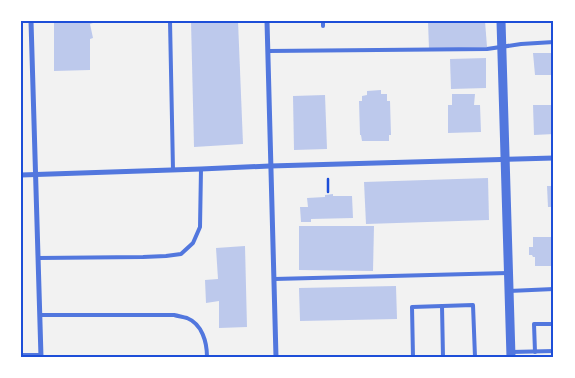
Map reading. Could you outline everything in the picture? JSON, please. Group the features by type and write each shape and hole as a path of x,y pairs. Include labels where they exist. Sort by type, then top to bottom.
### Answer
{"street":[{"path":"31,21 41,356"},
{"path":"267,21 276,357"},
{"path":"501,21 511,354"},
{"path":"21,175 554,158"}],"lane":[{"path":"170,21 172,170"},
{"path":"268,51 487,48 554,42"},
{"path":"38,258 150,257 181,254 193,243 200,228 202,169"},
{"path":"274,279 508,272"},
{"path":"509,291 554,289"},
{"path":"413,357 412,307 474,305 475,357"},
{"path":"442,306 443,357"},
{"path":"40,315 174,315 189,318 202,331 207,357"},
{"path":"535,352 534,324 554,324"},
{"path":"511,354 554,351"},
{"path":"21,355 41,356"}],"path":[{"path":"328,179 328,192"}],"building":[{"path":"54,21 93,21 90,24 93,38 90,39 90,70 54,71"},
{"path":"191,21 238,21 243,144 194,147"},
{"path":"428,21 485,21 487,47 429,49"},
{"path":"533,53 554,53 554,75 535,75"},
{"path":"486,58 486,88 451,89 450,59"},
{"path":"381,90 381,94 387,94 387,101 390,101 391,135 389,135 389,141 362,141 360,135 359,101 362,101 362,96 367,95 367,91"},
{"path":"452,94 475,94 474,105 480,105 481,132 448,133 448,105 452,105"},
{"path":"325,95 327,149 294,150 293,96"},
{"path":"533,105 554,105 554,134 534,135"},
{"path":"488,178 489,220 366,224 364,182"},
{"path":"547,186 554,186 554,207 548,207"},
{"path":"333,194 333,196 352,196 353,218 311,219 311,222 301,222 300,207 308,207 307,198 325,197 325,195"},
{"path":"299,226 374,226 373,271 299,270"},
{"path":"533,237 554,237 554,266 535,266 535,257 529,255 529,247 533,247"},
{"path":"245,246 247,327 219,328 219,301 206,303 205,280 218,279 216,248"},
{"path":"396,286 397,319 300,321 299,288"}]}
